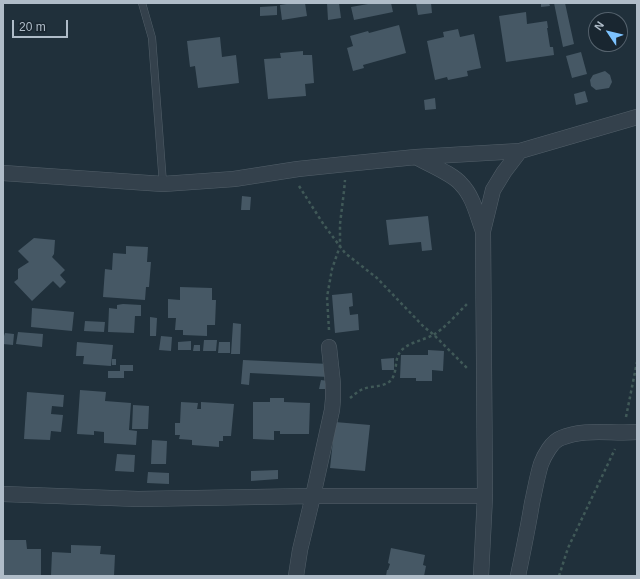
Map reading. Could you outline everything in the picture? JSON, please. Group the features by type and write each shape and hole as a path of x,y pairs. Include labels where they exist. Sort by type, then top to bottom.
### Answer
{"street":[{"path":"3,173 163,184 234,179 288,170 416,157 520,151 637,117"},
{"path":"481,576 485,496 483,231 493,190 504,172 520,151"},
{"path":"416,157 460,182 474,206 483,231"},
{"path":"296,576 300,550 332,410 333,384 329,347"},
{"path":"518,576 541,464 549,448 559,438 574,434 594,432 630,433"},
{"path":"3,494 138,499 313,496 485,496"}],"lane":[{"path":"142,3 152,38 163,184"}],"path":[{"path":"329,347 327,297 332,268 340,246 340,224 346,164"},
{"path":"288,170 324,225 345,252 377,278 485,387"},
{"path":"332,410 363,389 388,382 393,378 398,354 402,349 434,335 454,318 483,288"},
{"path":"558,576 568,548 630,433 637,362"}],"building":[{"path":"305,3 307,16 282,20 280,5"},
{"path":"327,3 339,3 341,18 328,20"},
{"path":"368,3 391,3 393,12 354,20 351,7"},
{"path":"416,3 431,3 432,13 418,15"},
{"path":"541,3 549,3 550,6 541,7"},
{"path":"554,3 565,3 574,44 563,47"},
{"path":"277,6 277,15 260,16 260,7"},
{"path":"526,12 527,24 547,21 550,47 553,47 554,55 506,62 499,16"},
{"path":"399,25 406,53 363,65 364,68 353,71 347,48 353,46 350,36 368,31 369,33"},
{"path":"458,29 460,37 474,34 481,68 467,71 468,76 448,80 447,77 435,80 427,41 444,37 443,32"},
{"path":"220,37 222,57 236,55 239,83 198,88 195,66 190,67 187,41"},
{"path":"303,51 303,55 312,55 314,83 305,84 306,96 268,99 264,59 281,58 280,53"},
{"path":"581,52 587,74 572,78 566,56"},
{"path":"605,71 610,75 612,82 609,88 596,90 591,86 590,80 593,75"},
{"path":"585,91 588,102 576,105 574,94"},
{"path":"435,98 436,109 425,110 424,100"},
{"path":"242,196 251,197 250,210 241,210"},
{"path":"428,216 432,250 422,251 421,242 389,245 386,220"},
{"path":"34,238 55,240 54,254 52,257 65,270 60,275 66,282 60,288 53,281 32,301 14,282 18,279 18,269 29,262 18,251"},
{"path":"126,246 148,247 147,262 151,262 149,287 146,287 145,300 103,297 105,269 112,270 113,253 126,254"},
{"path":"180,287 212,288 212,300 216,300 215,325 207,325 207,336 183,335 183,330 175,330 176,318 168,318 168,299 180,300"},
{"path":"352,293 353,306 349,307 350,315 358,314 359,330 335,333 332,295"},
{"path":"117,305 141,305 141,316 135,316 134,333 108,332 109,308 117,309"},
{"path":"32,308 74,312 72,331 31,327"},
{"path":"150,317 157,318 156,336 150,336"},
{"path":"85,321 105,322 104,332 84,331"},
{"path":"233,323 241,324 240,354 231,354"},
{"path":"18,332 43,334 42,347 16,344"},
{"path":"5,333 14,334 13,345 3,344 3,335 4,336"},
{"path":"161,336 172,337 171,351 159,350"},
{"path":"204,340 217,340 216,351 203,351"},
{"path":"191,341 191,350 178,350 178,342"},
{"path":"77,342 113,345 111,366 83,364 84,356 76,356"},
{"path":"219,342 230,342 230,353 218,353"},
{"path":"194,345 200,345 200,351 193,351"},
{"path":"428,350 444,351 443,371 432,370 432,381 416,381 416,378 400,378 401,355 428,355"},
{"path":"394,358 394,370 382,370 381,359"},
{"path":"112,359 116,359 116,365 112,365"},
{"path":"243,360 329,364 328,377 250,373 249,385 241,384"},
{"path":"120,365 133,365 133,371 124,371 124,378 108,378 108,371 120,371"},
{"path":"321,380 328,381 326,389 319,389"},
{"path":"80,390 106,392 105,401 131,403 129,430 137,431 136,445 104,443 104,432 94,431 94,435 77,434"},
{"path":"27,392 64,395 63,407 52,406 51,414 63,415 61,432 51,431 50,440 24,439"},
{"path":"270,398 284,398 284,402 310,403 309,434 280,434 280,431 274,431 274,440 253,439 253,402 270,402"},
{"path":"181,402 198,403 197,409 201,409 201,402 234,404 231,436 223,436 223,441 219,441 219,447 192,445 192,440 179,439 180,435 175,435 175,423 180,423"},
{"path":"133,405 149,406 148,429 132,429"},
{"path":"335,422 370,425 365,471 330,468"},
{"path":"152,440 167,441 166,464 151,464"},
{"path":"117,454 135,455 134,472 115,471"},
{"path":"278,470 278,479 251,481 251,471"},
{"path":"148,472 169,473 169,484 147,483"},
{"path":"3,540 26,540 27,549 41,549 41,575 3,575"},
{"path":"71,545 101,546 100,554 115,555 114,576 51,576 52,552 71,553"},
{"path":"391,548 425,555 423,565 426,566 424,576 386,576 390,564 388,563"}]}
